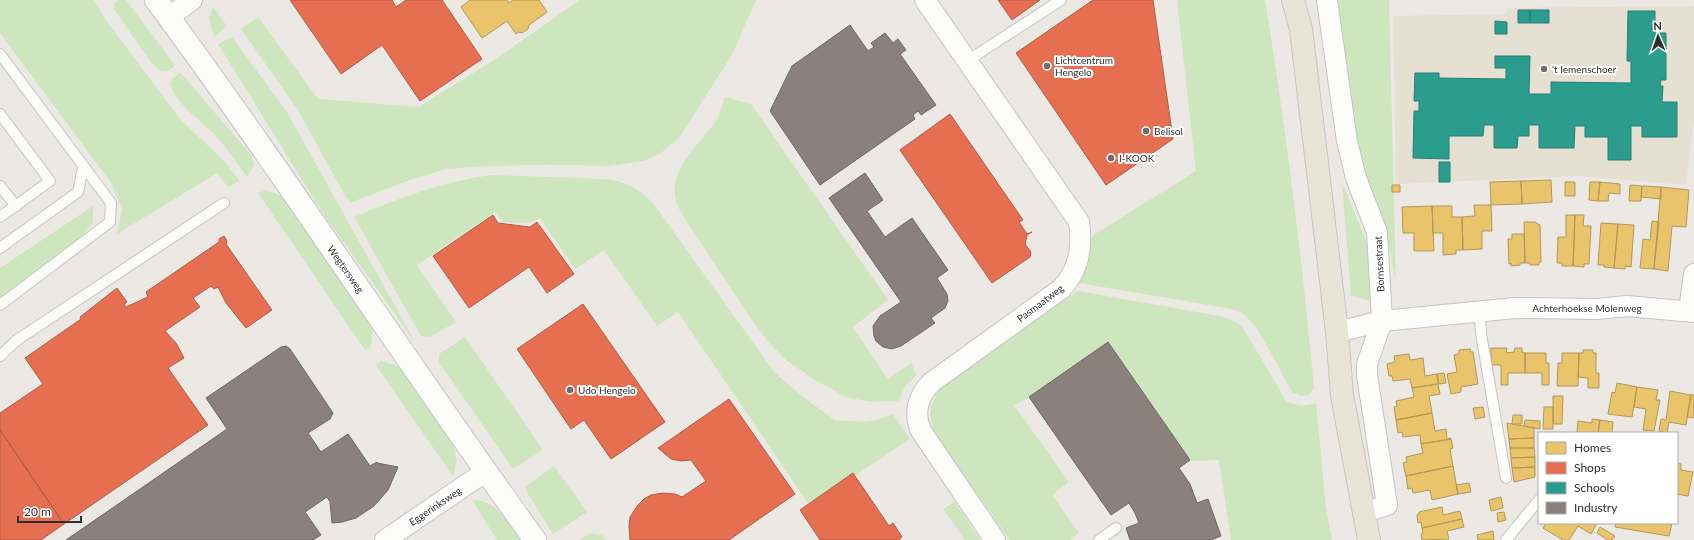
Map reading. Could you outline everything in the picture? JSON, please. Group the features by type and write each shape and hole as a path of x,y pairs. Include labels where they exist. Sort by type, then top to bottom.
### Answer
{"main road":[{"path":"1293,0 1301,29 1344,403 1369,540"}],"street":[{"name":"Wegtersweg","path":"156,0 269,158 485,472 535,540"},
{"path":"169,17 192,0"},
{"name":"Pasmaatweg","path":"925,0 1079,222 1081,239 1079,255 1075,271 1064,286 932,382 921,395 917,407 917,421 921,431 995,540"},
{"name":"Bornsestraat","path":"1327,0 1347,141 1356,178 1377,232 1382,321 1367,364 1368,391 1386,505 1364,513"},
{"path":"1691,312 1694,274"},
{"name":"Achterhoekse Molenweg","path":"1337,332 1382,321 1515,308 1597,309 1627,306 1691,312"},
{"name":"Eggerinksweg","path":"385,540 485,472"}],"lane":[{"path":"967,61 1061,0"},
{"path":"0,54 111,203 110,222 0,305"},
{"path":"0,114 50,181 0,217"},
{"path":"0,248 78,192 83,167"},
{"path":"0,186 16,206"},
{"path":"0,356 17,340 224,203"},
{"path":"1479,311 1482,340 1506,478"},
{"path":"1506,540 1538,501"},
{"path":"1099,540 1116,528"}],"shaded area":[{"name":"'t Iemenschoer","path":"1694,6 1694,121 1686,185 1576,176 1396,184 1393,16 1506,14 1507,8"}],"green space":[{"path":"0,0 93,0 105,19 180,119 223,160 240,181 228,187 217,173 117,234 122,209 112,184 0,33"},
{"path":"118,0 126,0 175,65 172,68 167,71 161,71 152,62 114,9 115,3"},
{"path":"580,0 756,0 732,55 678,139 661,153 644,161 609,166 487,166 446,169 410,180 352,202 346,198 298,110 241,29 258,17 318,99 419,107 497,58"},
{"path":"1177,0 1265,0 1287,145 1299,242 1314,388 1310,394 1301,396 1292,392 1256,328 1243,314 1238,311 1079,283 1089,261 1090,239 1095,234 1196,171"},
{"path":"1337,0 1389,0 1396,283 1388,239 1355,157 1349,81"},
{"path":"213,7 227,26 214,37 209,18"},
{"path":"232,37 287,112 415,342 322,212 218,44"},
{"path":"180,72 252,156 254,165 247,177 215,135 178,99 170,84 172,79"},
{"path":"725,97 751,104 888,300 853,327 888,379 911,363 917,375 906,385 898,401 871,402 846,397 815,380 786,360 769,343 749,316 677,205 675,192 679,171 692,151 715,122"},
{"path":"491,175 606,179 632,186 653,203 774,372 803,397 835,420 861,422 878,420 893,414 910,439 810,506 678,312 657,326 604,250 575,269 540,218 529,223 503,222 495,212 417,265 456,322 430,337 421,336 354,217 388,203 438,186"},
{"path":"1342,183 1369,248 1375,293 1369,301 1351,295"},
{"path":"266,190 282,196 373,327 371,347 365,350 258,193"},
{"path":"93,206 93,222 78,242 0,299 0,268"},
{"path":"1078,291 1225,317 1239,324 1243,328 1287,402 1301,406 1316,403 1326,508 1332,540 1231,540 1219,460 1191,461 1109,342 1029,398 1014,405 1069,482 1052,495 1079,533 1070,540 1010,540 942,445 933,429 930,414 931,407 943,384"},
{"path":"465,337 543,450 513,469 439,362 439,354"},
{"path":"381,361 401,367 453,442 456,459 453,476 375,364"},
{"path":"554,466 587,512 553,534 525,487"},
{"path":"472,500 481,501 495,508 506,519 521,540 497,540"},
{"path":"955,502 980,540 965,540 943,509"},
{"path":"590,533 602,535 606,540 580,540"}],"building: Homes":[{"path":"470,0 507,0 509,3 513,0 539,0 547,12 529,25 528,29 522,33 519,32 516,34 507,21 482,38 461,7"},
{"path":"1551,180 1552,202 1522,204 1521,181"},
{"path":"1521,181 1522,204 1491,205 1490,182"},
{"path":"1565,182 1575,182 1575,196 1565,196"},
{"path":"1590,182 1600,182 1598,201 1589,200"},
{"path":"1600,182 1620,184 1620,194 1609,193 1608,201 1598,201"},
{"path":"1392,185 1400,185 1400,192 1392,192"},
{"path":"1630,185 1642,186 1641,201 1629,201"},
{"path":"1642,186 1661,187 1661,199 1641,197"},
{"path":"1661,187 1689,190 1686,227 1672,226 1668,271 1654,269"},
{"path":"1474,205 1491,205 1492,231 1482,231 1482,249 1463,250 1462,217 1475,216"},
{"path":"1432,206 1434,251 1414,251 1414,233 1403,233 1402,207"},
{"path":"1432,206 1452,206 1452,217 1462,217 1463,250 1456,250 1456,254 1443,255 1443,233 1433,233"},
{"path":"1566,215 1575,215 1573,266 1562,266 1562,263 1557,263 1558,237 1566,237"},
{"path":"1575,215 1584,215 1583,226 1591,226 1589,264 1584,264 1584,267 1573,266"},
{"path":"1652,221 1659,222 1654,269 1640,268 1643,239 1650,240"},
{"path":"1524,222 1535,222 1540,225 1541,262 1539,262 1539,265 1530,265 1530,263 1525,263"},
{"path":"1601,223 1618,224 1614,268 1598,265"},
{"path":"1618,224 1634,225 1631,267 1625,266 1625,269 1614,268"},
{"path":"1512,234 1524,234 1525,263 1511,266 1511,263 1509,264 1508,239 1512,239"},
{"path":"1491,348 1507,348 1506,353 1514,352 1515,348 1522,348 1522,352 1525,353 1525,373 1508,373 1508,385 1501,385 1501,365 1491,365"},
{"path":"1470,349 1471,352 1473,352 1478,384 1461,387 1461,392 1451,394 1447,374 1457,372 1454,355 1459,354 1459,350"},
{"path":"1583,350 1593,350 1593,353 1596,353 1596,373 1599,373 1599,388 1588,388 1588,378 1578,377 1579,353 1583,353"},
{"path":"1525,353 1546,353 1546,363 1549,363 1549,385 1542,385 1542,373 1525,373"},
{"path":"1562,353 1579,353 1578,386 1557,386 1558,363 1562,363"},
{"path":"1409,354 1410,360 1423,358 1425,376 1437,374 1438,384 1412,388 1410,379 1393,381 1392,376 1389,376 1387,364 1395,362 1394,356"},
{"path":"1444,373 1446,383 1439,384 1437,374"},
{"path":"1617,383 1637,387 1632,417 1608,414 1612,392 1615,393"},
{"path":"1438,384 1440,394 1429,396 1432,413 1396,420 1394,407 1397,406 1396,401 1414,397 1412,388"},
{"path":"1637,387 1658,390 1656,400 1660,400 1654,431 1643,430 1646,409 1634,407"},
{"path":"1670,391 1691,395 1686,425 1669,422 1667,432 1659,431 1661,419 1666,420"},
{"path":"1691,395 1694,395 1694,418 1687,417"},
{"path":"1553,396 1563,396 1562,424 1553,424"},
{"path":"1483,407 1485,417 1475,419 1473,408"},
{"path":"1544,407 1553,407 1553,429 1543,429"},
{"path":"1432,413 1435,431 1446,429 1447,439 1451,439 1421,444 1420,435 1403,437 1402,432 1398,433 1396,420"},
{"path":"1513,415 1522,415 1522,424 1512,424"},
{"path":"1592,419 1600,420 1598,432 1577,432 1578,421 1592,423"},
{"path":"1525,420 1540,421 1540,429 1524,426"},
{"path":"1600,420 1613,422 1612,432 1598,432"},
{"path":"1507,423 1534,428 1534,438 1509,439"},
{"path":"1534,438 1534,448 1510,448 1509,439"},
{"path":"1451,439 1453,448 1450,449 1453,466 1406,476 1403,463 1407,462 1406,457 1423,453 1421,444"},
{"path":"1510,448 1534,448 1535,457 1511,458"},
{"path":"1535,457 1535,467 1512,468 1511,458"},
{"path":"1678,463 1681,464 1681,470 1693,472 1688,496 1678,494"},
{"path":"1453,466 1458,494 1432,500 1430,490 1413,493 1412,488 1408,489 1406,476"},
{"path":"1535,467 1535,477 1514,482 1512,468"},
{"path":"1469,483 1471,492 1458,494 1456,485"},
{"path":"1501,497 1503,508 1491,511 1489,500"},
{"path":"1442,507 1443,515 1460,511 1462,519 1422,528 1421,522 1418,523 1417,515 1419,512"},
{"path":"1504,512 1506,520 1498,522 1497,513"},
{"path":"1462,519 1464,527 1447,531 1449,539 1422,540 1422,528"},
{"path":"1545,524 1596,525 1591,534 1578,526 1569,540 1563,540 1543,528"},
{"path":"1616,524 1672,524 1669,536 1615,527"},
{"path":"1600,527 1615,536 1612,540 1608,540 1597,533"},
{"path":"1493,531 1494,540 1478,540 1477,535"}],"building: Shops":[{"path":"290,0 392,0 396,7 406,0 442,0 482,59 420,101 382,45 341,74"},
{"path":"998,0 1040,0 1012,20"},
{"path":"1093,0 1153,0 1173,139 1106,185 1016,53"},
{"path":"950,114 1023,220 1019,222 1027,234 1032,232 1027,235 1025,244 1031,252 1030,257 992,283 900,150"},
{"path":"493,215 498,223 530,227 537,222 574,274 547,293 529,267 469,308 433,256"},
{"path":"224,236 227,241 226,244 272,310 246,328 226,303 218,287 214,289 211,286 193,298 200,307 165,331 176,343 184,358 168,368 208,425 64,524 0,430 0,413 43,384 25,358 81,319 80,317 117,288 127,302 124,304 126,307 148,297 146,292 219,242 219,239"},
{"path":"583,304 665,422 611,459 584,420 571,429 517,349"},
{"path":"729,399 795,494 729,540 630,540 630,517 644,499 651,495 663,493 675,494 682,497 706,481 691,460 681,461 671,459 658,448"},
{"path":"0,430 64,524 41,540 0,540"},
{"path":"853,473 889,526 893,523 902,537 899,540 820,540 800,510"}],"building: Schools":[{"path":"1518,10 1530,10 1530,23 1518,23"},
{"path":"1530,10 1549,10 1549,23 1530,23"},
{"path":"1628,11 1655,11 1655,33 1666,33 1666,80 1661,80 1660,86 1663,86 1662,102 1677,102 1677,137 1642,137 1642,126 1631,126 1631,160 1608,160 1608,137 1585,137 1585,126 1575,126 1574,148 1539,148 1539,125 1529,125 1529,136 1518,136 1517,148 1494,148 1494,125 1484,125 1483,136 1449,136 1449,159 1413,158 1414,111 1419,111 1419,101 1414,101 1415,73 1439,73 1439,78 1506,79 1506,68 1495,68 1495,56 1530,56 1529,94 1551,94 1551,82 1631,83 1631,61 1627,61"},
{"path":"1495,21 1507,22 1507,34 1495,34"},
{"path":"1439,162 1450,162 1450,182 1439,182"}],"building: Industry":[{"path":"850,25 868,51 874,47 871,43 885,33 893,43 898,39 906,50 900,54 936,105 921,115 918,111 913,115 915,119 820,185 770,111 792,66"},
{"path":"865,173 883,200 867,211 885,237 912,218 948,270 937,278 947,294 948,301 945,308 931,318 935,323 901,346 892,349 883,347 876,341 873,326 880,316 901,302 829,198"},
{"path":"1108,342 1190,460 1179,468 1190,484 1197,503 1208,499 1221,536 1211,540 1130,540 1126,528 1139,523 1129,503 1111,515 1029,397"},
{"path":"286,346 290,349 333,413 330,419 308,433 321,452 348,434 370,466 377,462 398,467 388,490 374,506 356,518 332,523 330,502 327,497 305,512 321,535 313,540 66,540 227,429 206,398 281,347"}],"place":[{"name":"Lichtcentrum Hengelo","path":"1047,66"},
{"name":"'t Iemenschoer","path":"1544,69"},
{"name":"Belisol","path":"1146,131"},
{"name":"I-KOOK","path":"1111,158"},
{"name":"Udo Hengelo","path":"570,390"}]}
